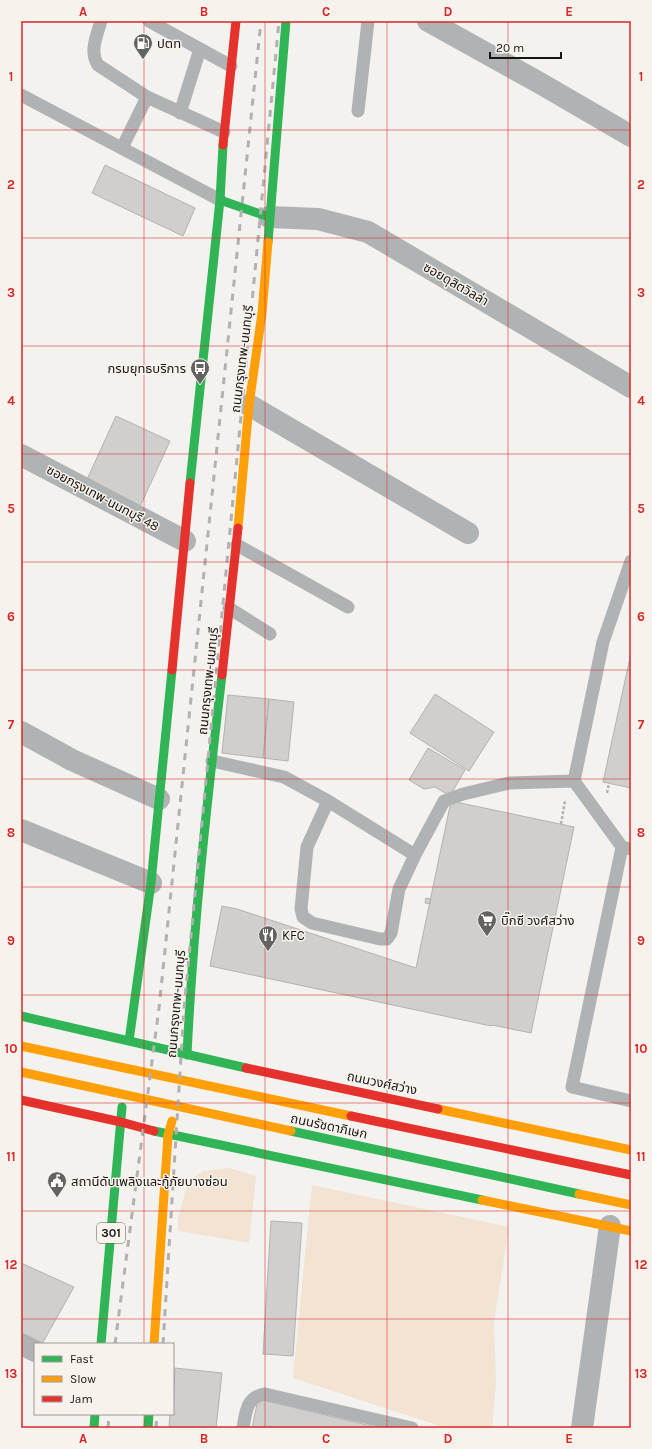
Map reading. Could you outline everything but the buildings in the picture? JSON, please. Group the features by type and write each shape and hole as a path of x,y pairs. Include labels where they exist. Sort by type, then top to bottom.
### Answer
{"main road":[{"name":"301","path":"101,1343 128,1048 151,883 220,200 224,132 236,21"},
{"name":"ถนนกรุงเทพ-นนทบุรี","path":"154,1343 168,1135 185,1063 190,992 212,761 237,545 249,405 262,313 286,21"},
{"path":"220,200 269,217"},
{"path":"21,1016 128,1048"},
{"name":"ถนนรัชดาภิเษก","path":"21,1046 631,1175"},
{"name":"ถนนวงศ์สว่าง","path":"128,1048 185,1063 526,1127 631,1150"},
{"name":"ถนนรัชดาภิเษก","path":"21,1072 631,1205"},
{"path":"21,1100 121,1122 168,1135 631,1231"},
{"path":"494,1185 490,1180 481,1158 489,1139 496,1134 511,1128 526,1127"},
{"path":"502,1194 521,1208"},
{"path":"94,1428 95,1415"},
{"path":"148,1428 149,1415"}],"street":[{"path":"428,21 631,136"},
{"name":"ซอยดุสิตวิลล่า","path":"269,217 318,219 368,232 631,387"},
{"path":"249,405 468,533"},
{"name":"ซอยกรุงเทพ-นนทบุรี 48","path":"21,455 185,541"},
{"path":"21,732 72,760 159,799"},
{"path":"21,830 51,844 151,883"},
{"path":"582,1428 610,1226"},
{"path":"21,1344 34,1350"}],"lane":[{"path":"101,21 93,52 94,60 98,65 147,97 224,132"},
{"path":"149,21 231,66"},
{"path":"358,111 368,21"},
{"path":"180,112 200,49"},
{"path":"21,95 220,200"},
{"path":"122,148 147,97"},
{"path":"237,545 348,607"},
{"path":"574,781 603,642 631,561"},
{"path":"230,608 270,634"},
{"path":"212,761 284,777 328,801 415,855"},
{"path":"574,781 627,848 572,1087 631,1101"},
{"path":"328,801 307,847 301,909 304,917 312,923 380,939 387,939 391,933 399,889 415,855 444,801 463,794 509,784 574,781"},
{"path":"243,1428 248,1405 258,1395 265,1394 412,1428"}],"shaded area":[{"path":"229,1168 256,1176 249,1243 178,1231 178,1219 188,1182 203,1171"},
{"path":"312,1185 509,1227 494,1322 496,1382 492,1428 446,1428 293,1378"}],"railway":[{"path":"115,1343 159,1008 261,21"},
{"path":"163,1343 184,1009 279,21"},
{"path":"108,1428 109,1415"},
{"path":"156,1428 157,1415"}],"traffic: fast":[{"path":"268,242 286,21"},
{"path":"190,483 220,200 223,145"},
{"path":"220,200 269,217"},
{"path":"129,1041 151,883 172,670"},
{"path":"187,1055 201,865 222,675"},
{"path":"21,1016 246,1068"},
{"path":"101,1343 122,1107"},
{"path":"154,1131 482,1200"},
{"path":"291,1131 579,1194"},
{"path":"94,1428 95,1415"},
{"path":"148,1428 149,1415"}],"traffic: slow":[{"path":"238,528 249,405 262,313 268,242"},
{"path":"21,1046 351,1116"},
{"path":"21,1072 291,1131"},
{"path":"438,1109 631,1150"},
{"path":"154,1343 168,1135 172,1121"},
{"path":"579,1194 631,1205"},
{"path":"482,1200 631,1231"}],"traffic: jam":[{"path":"223,145 236,21"},
{"path":"172,670 190,483"},
{"path":"222,675 238,528"},
{"path":"246,1068 438,1109"},
{"path":"21,1100 121,1122 154,1131"},
{"path":"351,1116 631,1175"}],"place":[{"name":"ปตท","path":"143,60"},
{"name":"กรมยุทธบริการ","path":"200,385"},
{"name":"บิ๊กซี วงศ์สว่าง","path":"487,937"},
{"name":"KFC","path":"268,952"},
{"name":"สถานีดับเพลิงและกู้ภัยบางซ่อน","path":"57,1198"}]}
